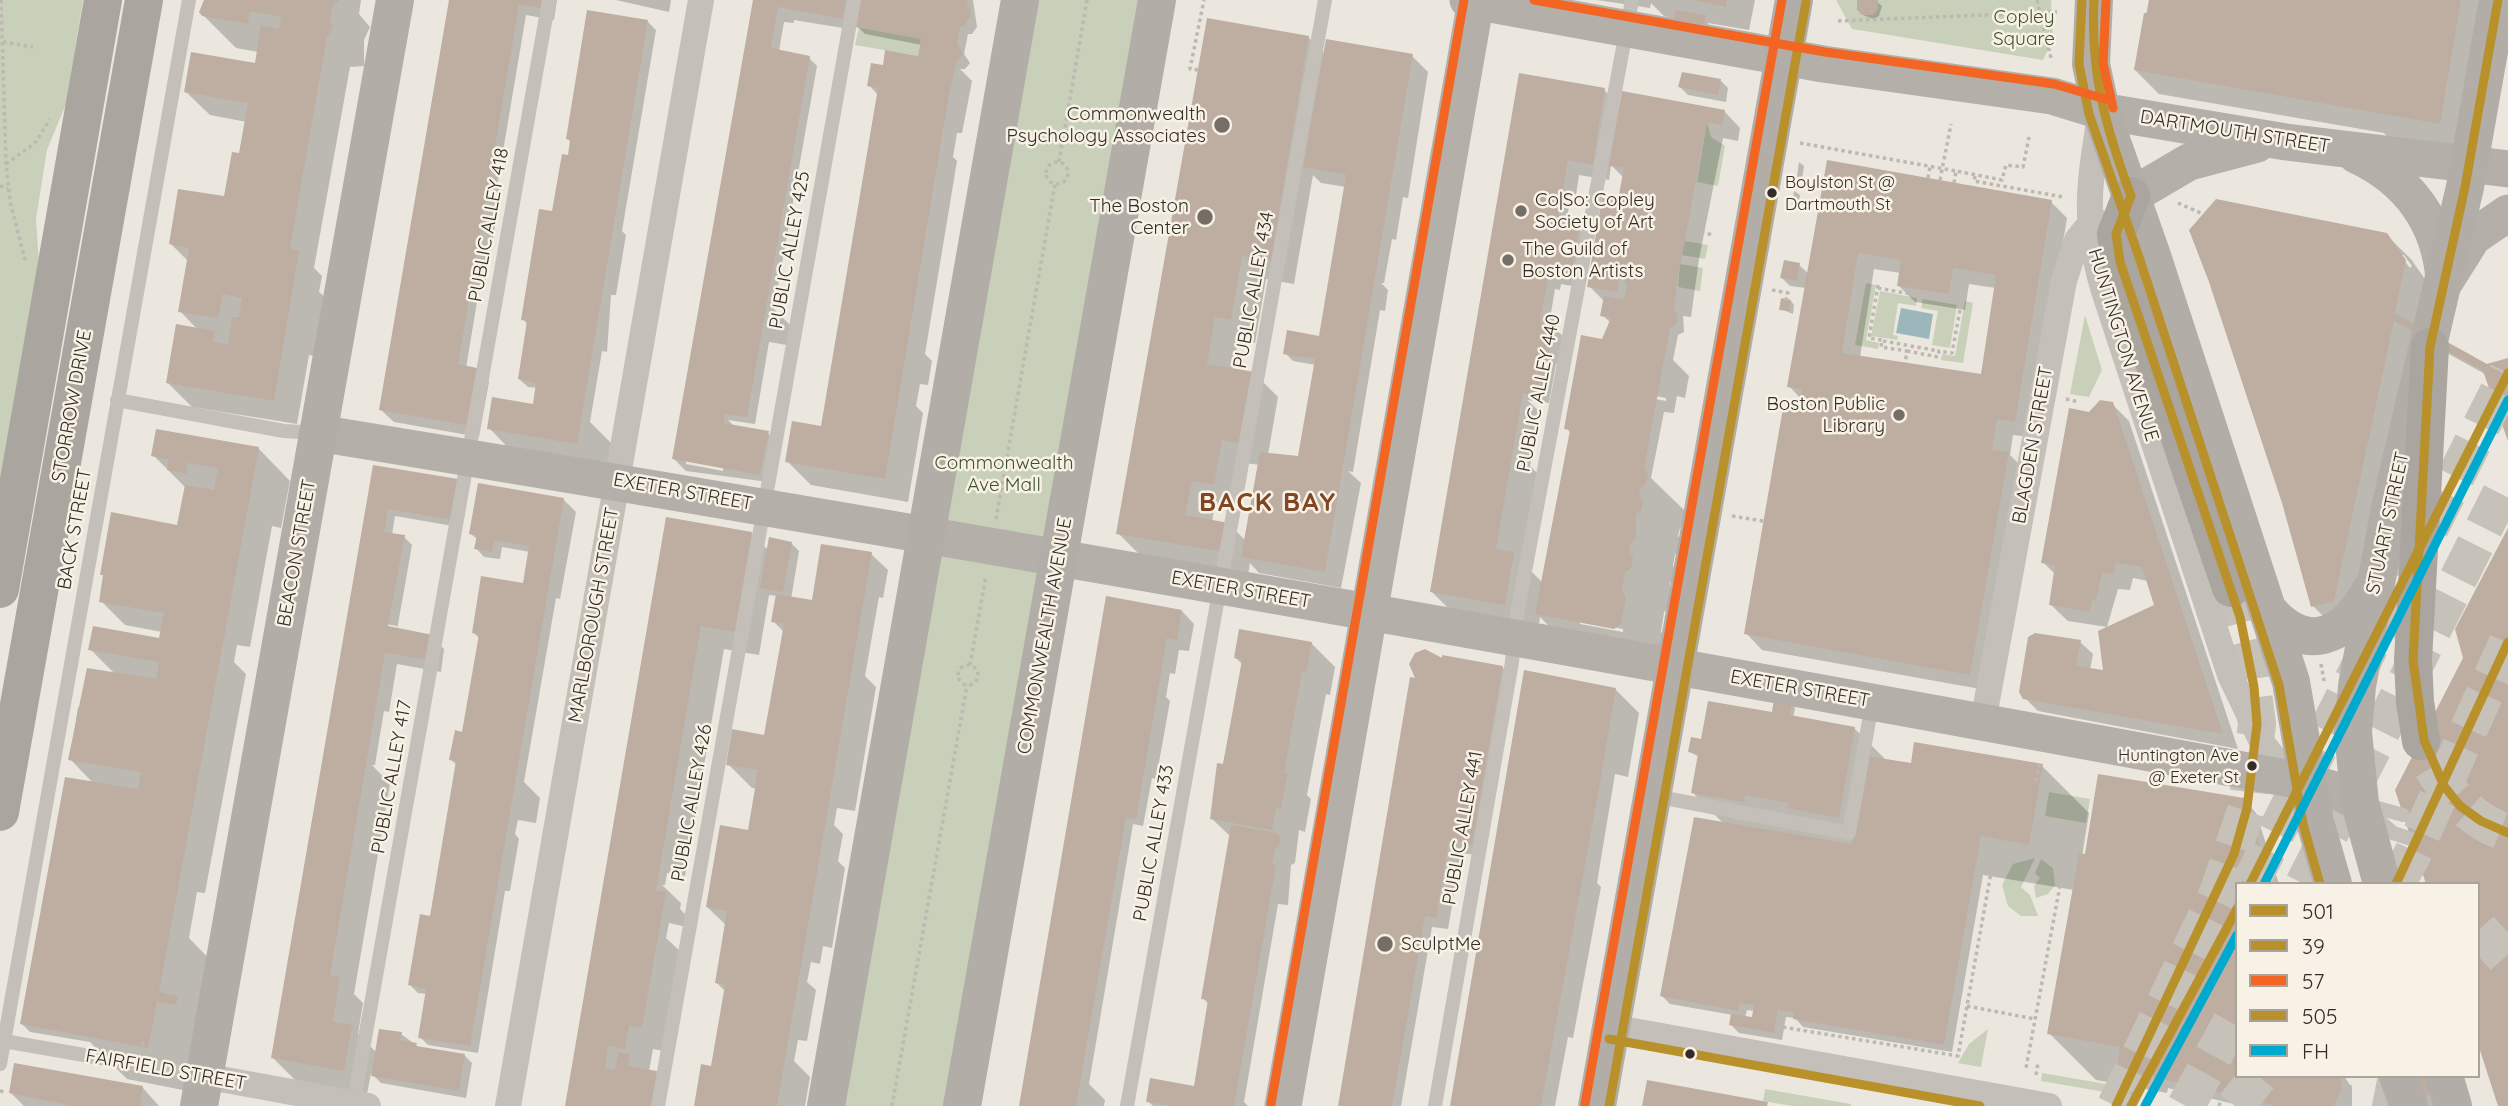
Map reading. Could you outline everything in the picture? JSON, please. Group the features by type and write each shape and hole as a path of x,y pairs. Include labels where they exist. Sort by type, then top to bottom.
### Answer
{"highway":[{"name":"STORROW DRIVE","path":"0,589 103,0"},
{"name":"STORROW DRIVE","path":"0,812 144,0"},
{"path":"2131,196 2116,234 2120,262 2231,588"},
{"path":"2421,741 2415,702 2413,660 2430,347"}],"main road":[{"name":"BEACON STREET","path":"202,1091 395,0"},
{"path":"826,1106 1020,0"},
{"name":"COMMONWEALTH AVENUE","path":"962,1106 1157,0"},
{"path":"1597,1106 1794,0"},
{"path":"2094,0 2091,64 2101,111 2296,701 2315,822 2332,882"},
{"name":"STUART STREET","path":"2360,803 2354,712 2375,583 2470,164 2498,0"},
{"path":"1283,1106 1370,613 1473,1"},
{"name":"DARTMOUTH STREET","path":"1473,1 1629,15 1784,57 2052,96 2101,111 2286,142 2508,169"},
{"path":"2131,196 2175,169 2202,157 2241,146 2286,142"},
{"path":"2344,149 2384,170 2423,209 2438,242 2444,285"},
{"path":"2444,285 2460,254 2473,237 2508,213"},
{"name":"EXETER STREET","path":"318,433 764,506 1674,666 2307,782 2335,790 2360,803"},
{"path":"2267,609 2291,631 2306,636 2323,635 2339,629 2353,617 2375,583"},
{"path":"2360,803 2381,882"},
{"path":"2399,1078 2409,1106"},
{"path":"2445,1078 2453,1106"}],"street":[{"name":"MARLBOROUGH STREET","path":"508,1106 701,0"},
{"name":"HUNTINGTON AVENUE","path":"2101,111 2088,222 2103,288 2227,666 2263,744 2280,764 2307,782"},
{"name":"BLAGDEN STREET","path":"1983,722 2071,252 2088,222 2131,196"},
{"path":"1611,1027 2049,1106"},
{"path":"2385,1106 2391,1078"},
{"name":"FAIRFIELD STREET","path":"202,1091 359,1105"}],"lane":[{"name":"BACK STREET","path":"0,1064 188,0"},
{"name":"PUBLIC ALLEY 418","path":"468,457 549,0"},
{"name":"PUBLIC ALLEY 425","path":"764,506 854,0"},
{"name":"PUBLIC ALLEY 434","path":"1220,586 1325,0"},
{"name":"PUBLIC ALLEY 440","path":"1514,639 1629,15"},
{"name":"EXETER STREET","path":"117,400 284,431 318,433"},
{"name":"PUBLIC ALLEY 417","path":"359,1105 468,457"},
{"name":"PUBLIC ALLEY 426","path":"658,1106 764,506"},
{"name":"PUBLIC ALLEY 433","path":"1127,1106 1220,586"},
{"name":"PUBLIC ALLEY 441","path":"1435,1106 1514,639"},
{"path":"1652,796 1849,833 1872,702"},
{"path":"2360,803 2403,815"},
{"path":"2360,803 2386,829 2411,839"},
{"name":"FAIRFIELD STREET","path":"4,1041 202,1091"}],"path":[{"path":"1,0 8,188 26,268"},
{"path":"1059,162 1087,0"},
{"path":"1198,71 1190,69 1204,0"},
{"path":"2037,0 2051,58"},
{"path":"1838,21 2057,12"},
{"path":"3,42 33,47"},
{"path":"0,80 3,72"},
{"path":"6,164 35,143 52,113"},
{"path":"1940,180 1951,124"},
{"path":"1804,144 2002,180 2006,165 2023,167 2029,137"},
{"path":"1059,162 1065,165 1068,173 1062,182 1055,184 1049,180 1046,171 1052,163 1059,162"},
{"path":"1928,178 1930,167"},
{"path":"1954,183 1956,171"},
{"path":"1975,175 1974,181 2063,197"},
{"path":"995,520 1055,184"},
{"path":"0,186 8,188"},
{"path":"2173,200 2203,214"},
{"path":"1687,230 1714,235"},
{"path":"1878,287 1962,301 1952,353 1882,341 1869,338 1878,287"},
{"path":"1770,290 1787,293 1785,304"},
{"path":"1676,297 1690,300"},
{"path":"1882,341 1881,347 1938,357 1939,351"},
{"path":"1905,362 1907,351"},
{"path":"2064,399 2079,402"},
{"path":"1732,516 1763,521"},
{"path":"970,665 987,570"},
{"path":"970,665 977,670 978,676 975,682 967,685 961,682 958,673 961,667 970,665"},
{"path":"892,1106 967,685"},
{"path":"2036,781 2041,759"},
{"path":"1776,1026 1958,1056 1997,839"},
{"path":"2015,850 2016,842"},
{"path":"1995,846 2065,859 2026,1068"},
{"path":"1967,1006 2035,1019"},
{"path":"2036,1075 2038,1063"},
{"path":"2338,1106 2341,1097 2352,1084"},
{"path":"2131,1096 2133,1088"},
{"path":"0,1091 6,1092"},
{"path":"2219,1106 2221,1099"}],"green space":[{"path":"0,0 83,0 66,104 47,150 36,219 39,263 0,482"},
{"name":"Commonwealth Ave Mall","path":"1037,0 1139,0 944,1106 842,1106"},
{"name":"Copley Square","path":"1836,0 2051,0 2053,39 2043,60 1852,29"},
{"path":"859,27 921,39 918,56 855,45"},
{"path":"1707,122 1711,137 1725,146 1718,186 1697,182"},
{"path":"1685,241 1708,245 1705,259 1681,255"},
{"path":"1680,264 1703,268 1700,291 1678,287"},
{"path":"1866,283 1876,285 1866,340 1879,343 1878,349 1855,345"},
{"path":"1880,291 1917,298 1916,306 1898,303 1893,335 1898,336 1897,340 1871,336"},
{"path":"1923,299 1957,305 1950,348 1932,345 1938,311 1921,308"},
{"path":"1965,301 1973,303 1963,363 1941,360 1942,354 1955,356"},
{"path":"2085,315 2102,370 2089,397 2070,394"},
{"path":"2049,792 2090,799 2086,823 2045,816"},
{"path":"2035,858 2021,887 2030,895 2038,916 2021,916 2008,906 2002,885 2013,864"},
{"path":"2041,859 2053,868 2055,885 2048,894 2036,898 2034,886 2040,878 2035,873"},
{"path":"1988,1029 1981,1067 1958,1063 1969,1044"},
{"path":"2042,1073 2106,1084 2105,1092 2041,1081"},
{"path":"1765,1089 1851,1106 1792,1106 1763,1101"}],"water":[{"path":"1901,308 1933,314 1929,339 1896,333"}],"building":[{"path":"204,0 339,0 332,7 330,22 333,27 327,37 290,248 299,251 274,401 166,383 176,324 215,331 213,342 228,345 232,317 239,317 242,298 223,294 218,318 178,312 189,248 169,244 178,189 224,196 232,152 239,153 248,103 184,92 191,52 255,63 261,25 279,29 281,17 250,11 248,24 202,16 199,12"},
{"path":"449,0 544,0 542,8 519,5 458,364 477,368 467,425 379,410"},
{"path":"753,0 846,0 843,19 778,7 771,48 810,56 747,417 725,414 723,423 769,431 760,475 672,459"},
{"path":"860,0 968,0 967,5 971,10 970,18 960,27 957,44 963,54 956,63 948,100 885,479 785,462 792,421 821,426 878,88 867,86 871,63 883,65 885,50 918,56 921,39 855,27"},
{"path":"1692,0 1727,0 1726,7"},
{"path":"1857,0 1878,0 1878,9 1873,15 1862,15 1857,10"},
{"path":"2149,0 2461,0 2440,124 2134,70 2144,13 2147,13"},
{"path":"587,10 648,20 577,444 487,429 492,397 533,404 536,383 518,379 527,321 521,320 539,209 552,211 562,154 568,155 570,140 566,139"},
{"path":"1675,10 1706,15 1704,27 1673,21"},
{"path":"1207,18 1309,36 1271,261 1242,256 1231,320 1215,317 1207,364 1255,372 1242,444 1222,440 1214,485 1192,481 1185,515 1229,523 1224,552 1116,534"},
{"path":"1326,39 1413,54 1325,572 1241,557 1260,452 1298,456 1315,359 1283,354 1287,330 1319,336 1346,175 1303,167"},
{"path":"1682,72 1721,79 1718,95 1678,87"},
{"path":"1519,73 1605,88 1593,165 1568,160 1557,226 1579,230 1571,277 1549,273 1540,322 1554,325 1542,396 1523,393 1496,549 1514,552 1505,605 1430,592"},
{"path":"1622,91 1725,110 1722,125 1707,122 1678,277 1674,310 1678,316 1676,324 1670,328 1644,468 1648,474 1646,484 1639,495 1643,501 1641,511 1636,514 1636,539 1631,543 1629,551 1633,557 1631,569 1625,572 1622,591 1626,597 1621,624 1614,629 1535,614 1570,430 1564,429 1581,335 1602,339 1611,318 1600,316 1604,296 1624,300 1627,285 1624,280 1629,269 1621,267 1617,292 1587,287 1602,198 1618,200 1624,168 1609,166"},
{"name":"Boston Public Library","path":"1827,160 2052,200 2015,422 1997,419 1992,450 2009,452 1970,675 1744,634 1783,408 1798,411 1802,389 1787,387","holes":["1858,253 1901,260 1897,286 1949,294 1953,268 1996,275 1981,374 1842,353"]},
{"path":"2216,199 2387,233 2406,260 2395,313 2487,364 2508,358 2508,441 2483,371 2394,321 2334,601 2311,607 2282,503 2209,282 2189,230"},
{"path":"1784,260 1800,263 1797,281 1780,278"},
{"path":"1781,298 1791,300 1789,311 1779,310"},
{"path":"2100,400 2113,402 2223,734 2023,699 2019,692 2028,637 2035,633 2081,640 2076,666 2103,670 2098,631 2154,605 2142,567 2116,563 2113,574 2102,573 2096,601 2092,600 2090,612 2049,605 2055,565 2041,563 2069,408 2089,412"},
{"path":"156,429 259,447 159,992 178,996 176,1005 157,1002 148,1048 20,1024 65,777 138,789 141,772 68,760 87,668 156,679 159,662 88,650 93,626 159,638 164,613 99,602 103,575 100,575 111,512 177,525 185,485 214,490 218,468 188,463 186,474 167,470 169,460 151,456"},
{"path":"373,465 458,479 452,520 388,509 384,532 405,535 388,626 433,635 429,660 385,653 330,976 340,977 333,1022 352,1025 344,1071 271,1058"},
{"path":"478,483 564,498 470,1046 418,1038 426,989 408,985 420,914 430,916 456,761 449,760 455,730 462,732 479,634 472,633 481,576 523,583 529,546 494,540 492,552 474,549 477,535 469,534"},
{"path":"666,517 752,532 735,632 701,626 656,891 666,892 642,1028 629,1026 625,1049 608,1046 605,1068 615,1070 618,1052 630,1054 628,1066 657,1071 651,1106 565,1106"},
{"path":"2508,528 2508,1106 2498,1106 2480,1050 2480,882 2425,882 2395,790 2463,658 2455,629"},
{"path":"769,537 792,542 783,592 760,588"},
{"path":"821,544 872,552 777,1106 694,1106 701,1064 711,1066 725,985 715,983 727,911 706,907 720,825 748,830 758,770 726,765 732,729 764,735 784,624 771,622 776,594 812,600"},
{"path":"1106,596 1182,610 1177,640 1167,638 1136,819 1126,817 1076,1106 1019,1106"},
{"path":"1239,629 1312,642 1306,672 1302,671 1284,773 1288,773 1281,809 1276,808 1272,830 1210,819 1217,763 1223,764 1242,660 1234,658"},
{"path":"1425,649 1442,658 1442,655 1503,666 1472,845 1449,841 1436,918 1425,916 1392,1106 1338,1106 1410,677 1415,678 1409,664 1415,653"},
{"path":"1524,670 1616,688 1601,777 1541,1106 1450,1106"},
{"path":"1774,699 1792,703 1790,715 1855,727 1839,818 1787,808 1789,803 1745,795 1744,802 1691,793 1698,754 1688,752 1691,737 1701,739 1708,701 1772,712"},
{"path":"1914,742 2043,764 2029,845 1981,836 1944,1045 1793,1019 1794,1012 1778,1010 1774,1033 1729,1025 1731,1014 1752,1017 1754,1005 1740,1003 1738,1011 1660,996 1694,817 1852,844 1867,756 1911,763"},
{"path":"2098,774 2244,798 2271,882 2235,882 2235,1078 2341,1078 2341,1090 2334,1106 2277,1106 2117,1068 2120,1047 2047,1034 2079,853 2085,854"},
{"path":"1231,825 1277,833 1281,839 1275,849 1272,864 1276,865 1234,1106 1173,1106 1146,1102 1150,1078 1194,1086 1208,1000 1201,999"},
{"path":"379,1029 402,1032 400,1040 417,1043 416,1046 465,1054 459,1091 371,1076"},
{"path":"14,1063 143,1086 140,1106 73,1106 9,1093"},
{"path":"2415,1078 2439,1078 2422,1106"},
{"path":"1647,1080 1768,1102 1767,1106 1642,1106"}],"tunnel":[{"path":"2251,882 2508,373"},
{"path":"2305,882 2508,480"},
{"path":"2116,1106 2218,893 2247,808 2257,724 2247,647 2231,588"},
{"path":"2397,882 2412,855 2508,642"},
{"path":"2432,767 2464,807 2484,822 2508,833"},
{"path":"2480,954 2508,929"},
{"path":"2186,1106 2235,1016"},
{"path":"2235,1106 2257,1078"}],"transit line":[{"name":"57","path":"1271,1104 1464,0"},
{"name":"57","path":"1534,0 1825,52 2054,84 2105,99"},
{"name":"57","path":"1585,1104 1782,0"},
{"name":"39","path":"2082,0 2079,64 2089,114 2139,257 2279,685 2303,824 2319,882"},
{"name":"501","path":"2094,0 2097,77 2107,124 2131,196"},
{"name":"501","path":"2498,0 2465,187 2430,347 2413,660 2424,740 2444,786 2460,806 2481,821 2508,833"},
{"name":"57","path":"2106,1 2103,63 2113,108"},
{"name":"39","path":"1609,1106 1806,2"},
{"name":"501","path":"2116,1106 2234,854 2247,808 2257,724 2254,687 2240,617 2120,262 2116,234 2131,196"},
{"name":"505","path":"2251,882 2508,373"},
{"name":"FH","path":"2265,882 2508,400"},
{"name":"501","path":"2397,882 2508,642"},
{"name":"505","path":"2131,1106 2235,913"},
{"name":"FH","path":"2145,1106 2235,939"},
{"name":"39","path":"1609,1039 1980,1106"}],"place":[{"name":"Commonwealth Psychology Associates","path":"1222,125"},
{"name":"Boylston St @ Dartmouth St","path":"1772,193"},
{"name":"Co|So: Copley Society of Art","path":"1521,211"},
{"name":"The Boston Center","path":"1205,217"},
{"name":"The Guild of Boston Artists","path":"1508,260"},
{"name":"Boston Public Library","path":"1899,415"},
{"name":"Huntington Ave @ Exeter St","path":"2252,766"},
{"name":"SculptMe","path":"1385,944"}],"district":[{"name":"BACK BAY","path":"1268,503"}]}
